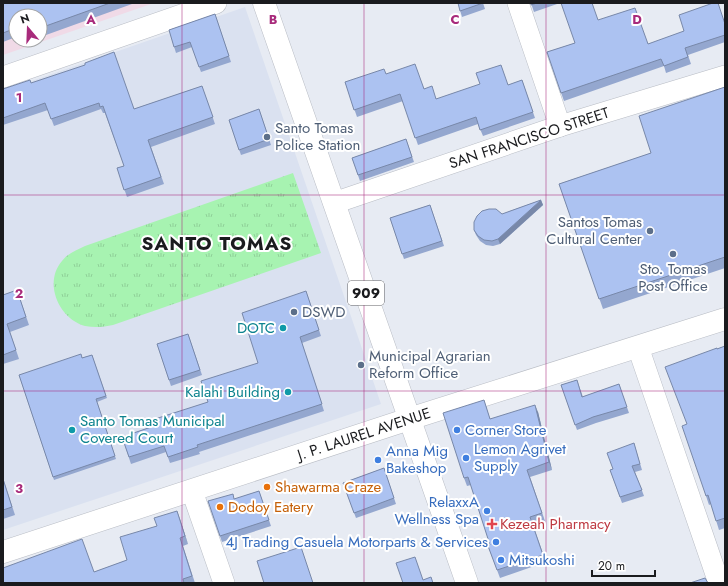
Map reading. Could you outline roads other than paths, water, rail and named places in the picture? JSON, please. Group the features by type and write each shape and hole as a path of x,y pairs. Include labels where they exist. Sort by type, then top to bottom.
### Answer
{"street":[{"path":"3,77 216,3"},
{"name":"909","path":"264,3 467,583"},
{"path":"518,3 560,126"},
{"name":"SAN FRANCISCO STREET","path":"334,203 560,126 725,76"},
{"name":"J. P. LAUREL AVENUE","path":"3,552 410,419 725,319"},
{"path":"638,347 720,583"},
{"path":"192,490 224,583"}],"place":[{"name":"Santo Tomas Police Station","path":"267,137"},
{"name":"Santos Tomas Cultural Center","path":"650,231"},
{"name":"Sto. Tomas Post Office","path":"673,254"},
{"name":"DSWD","path":"294,312"},
{"name":"DOTC","path":"283,328"},
{"name":"Municipal Agrarian Reform Office","path":"361,365"},
{"name":"Kalahi Building","path":"288,392"},
{"name":"Santo Tomas Municipal Covered Court","path":"72,430"},
{"name":"Corner Store","path":"457,430"},
{"name":"Lemon Agrivet Supply","path":"466,458"},
{"name":"Anna Mig Bakeshop","path":"378,460"},
{"name":"Shawarma Craze","path":"267,487"},
{"name":"Dodoy Eatery","path":"220,507"},
{"name":"RelaxxA Wellness Spa","path":"487,511"},
{"name":"Kezeah Pharmacy","path":"492,524"},
{"name":"4J Trading Casuela Motorparts & Services","path":"496,542"},
{"name":"Mitsukoshi","path":"501,560"}],"district":[{"name":"SANTO TOMAS","path":"217,243"}]}
